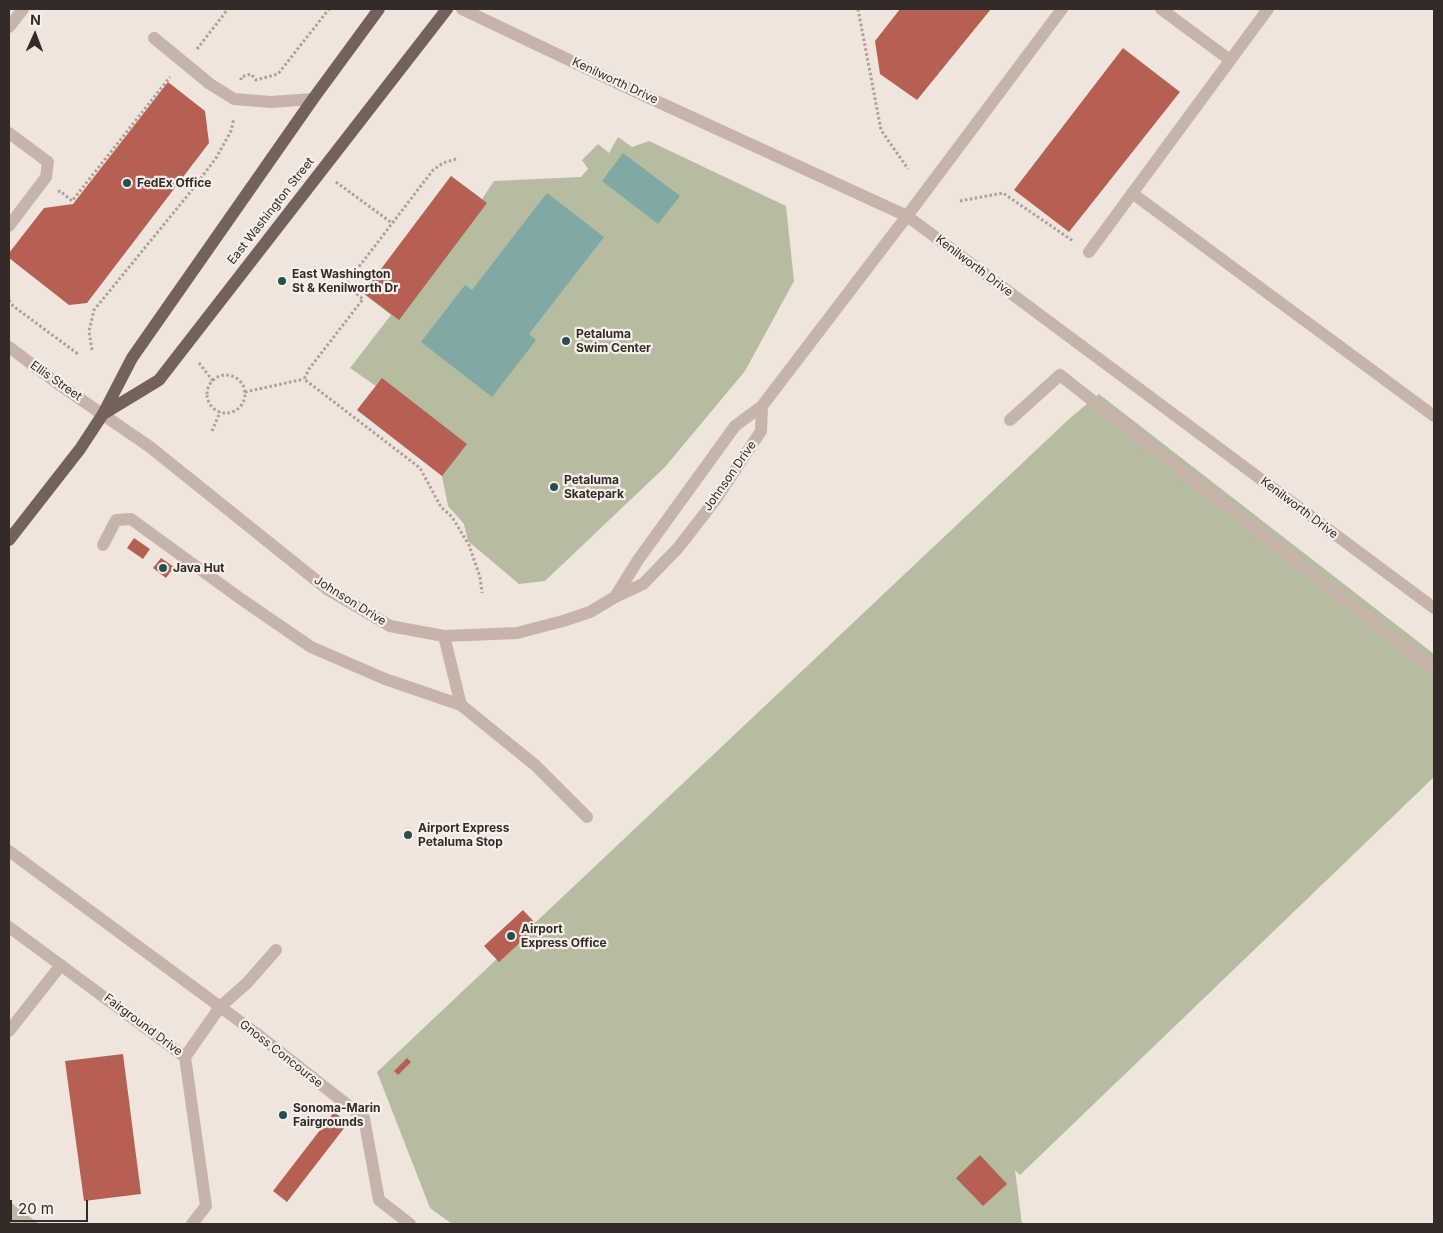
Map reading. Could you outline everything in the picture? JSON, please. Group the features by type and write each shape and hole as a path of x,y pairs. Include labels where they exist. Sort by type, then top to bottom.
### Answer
{"main road":[{"name":"East Washington Street","path":"9,540 80,449 103,414 132,358 313,99 379,9"},
{"name":"East Washington Street","path":"103,414 159,380 447,9"}],"street":[{"path":"9,27 23,9"},
{"name":"Kenilworth Drive","path":"462,9 630,89 907,216 1434,608"},
{"name":"Johnson Drive","path":"615,597 638,560 735,426 762,406 1062,9"},
{"path":"1161,9 1230,60"},
{"path":"1089,252 1268,9"},
{"path":"154,38 210,84 234,99 271,102 313,99"},
{"path":"9,133 48,162 46,177 9,226"},
{"path":"1132,193 1434,416"},
{"name":"Ellis Street","path":"9,348 57,384 103,414"},
{"path":"1010,420 1060,375 1434,670"},
{"name":"Johnson Drive","path":"103,414 150,447 327,589 390,626 444,636 517,632 563,621 590,612 615,597 644,584 678,548 716,499 761,431 762,406"},
{"path":"103,546 116,520 131,519 311,647 385,678 461,705 534,765 587,817"},
{"path":"444,636 461,705"},
{"path":"9,851 220,1007"},
{"name":"Fairground Drive","path":"9,926 186,1057 206,1206 192,1224"},
{"path":"186,1057 220,1007 247,983 276,950"},
{"path":"9,1031 61,965"},
{"name":"Gnoss Concourse","path":"220,1007 364,1118 379,1200 410,1224"}],"path":[{"path":"197,50 228,9"},
{"path":"240,86 242,77 251,74 256,80 278,74 328,9"},
{"path":"858,9 881,130 908,169"},
{"path":"52,196 60,191 72,201 169,76 176,82"},
{"path":"92,350 89,331 94,310 216,158 231,131 234,118"},
{"path":"304,379 309,368 363,299 345,285 432,170 443,163 456,159"},
{"path":"336,182 392,223"},
{"path":"960,202 1003,193 1089,252"},
{"path":"9,300 13,306 78,354"},
{"path":"200,362 213,381"},
{"path":"217,377 235,377 243,386 245,392 245,398 238,409 226,413 220,412 210,404 207,391 213,381 217,377"},
{"path":"245,392 304,379 420,468 441,507 452,517 468,545 480,577 482,593"},
{"path":"212,431 220,412"}],"green space":[{"name":"Petaluma Swim Center","path":"618,137 632,147 649,141 786,206 794,281 745,371 665,467 545,581 519,584 468,541 464,524 448,506 442,476 357,410 376,386 350,368 391,315 363,293 451,176 482,199 494,181 581,177 588,169 582,160 598,144 609,153"},
{"path":"1099,394 1434,654 1434,777 1020,1175 1015,1170 1022,1224 452,1224 430,1208 377,1072 1069,419"},
{"path":"9,1201 39,1224 9,1224"}],"water":[{"path":"623,153 680,196 658,224 602,181"},
{"name":"Petaluma Swim Center","path":"547,193 604,237 529,334 536,340 492,397 421,342 465,285 472,290"}],"building":[{"path":"900,9 991,9 917,100 880,74 875,41"},
{"path":"1123,48 1180,92 1069,232 1014,190"},
{"path":"168,82 205,111 209,143 87,303 69,305 9,258 9,253 44,208 73,204"},
{"path":"451,176 487,203 399,320 363,293"},
{"path":"382,378 467,444 442,476 357,410"},
{"path":"134,538 150,549 143,559 127,548"},
{"name":"Java Hut","path":"161,558 174,567 166,578 153,568"},
{"name":"Airport Express Office","path":"523,910 538,926 499,962 484,946"},
{"path":"123,1054 141,1194 84,1201 65,1061"},
{"path":"407,1058 411,1062 398,1075 394,1071"},
{"path":"334,1112 348,1123 287,1202 273,1191"},
{"path":"980,1155 1007,1184 983,1206 956,1178"}],"place":[{"name":"FedEx Office","path":"127,183"},
{"name":"East Washington St & Kenilworth Dr","path":"282,281"},
{"name":"Petaluma Swim Center","path":"566,341"},
{"name":"Petaluma Skatepark","path":"554,487"},
{"name":"Java Hut","path":"163,568"},
{"name":"Airport Express Petaluma Stop","path":"408,835"},
{"name":"Airport Express Office","path":"511,936"},
{"name":"Sonoma-Marin Fairgrounds","path":"283,1115"}]}
